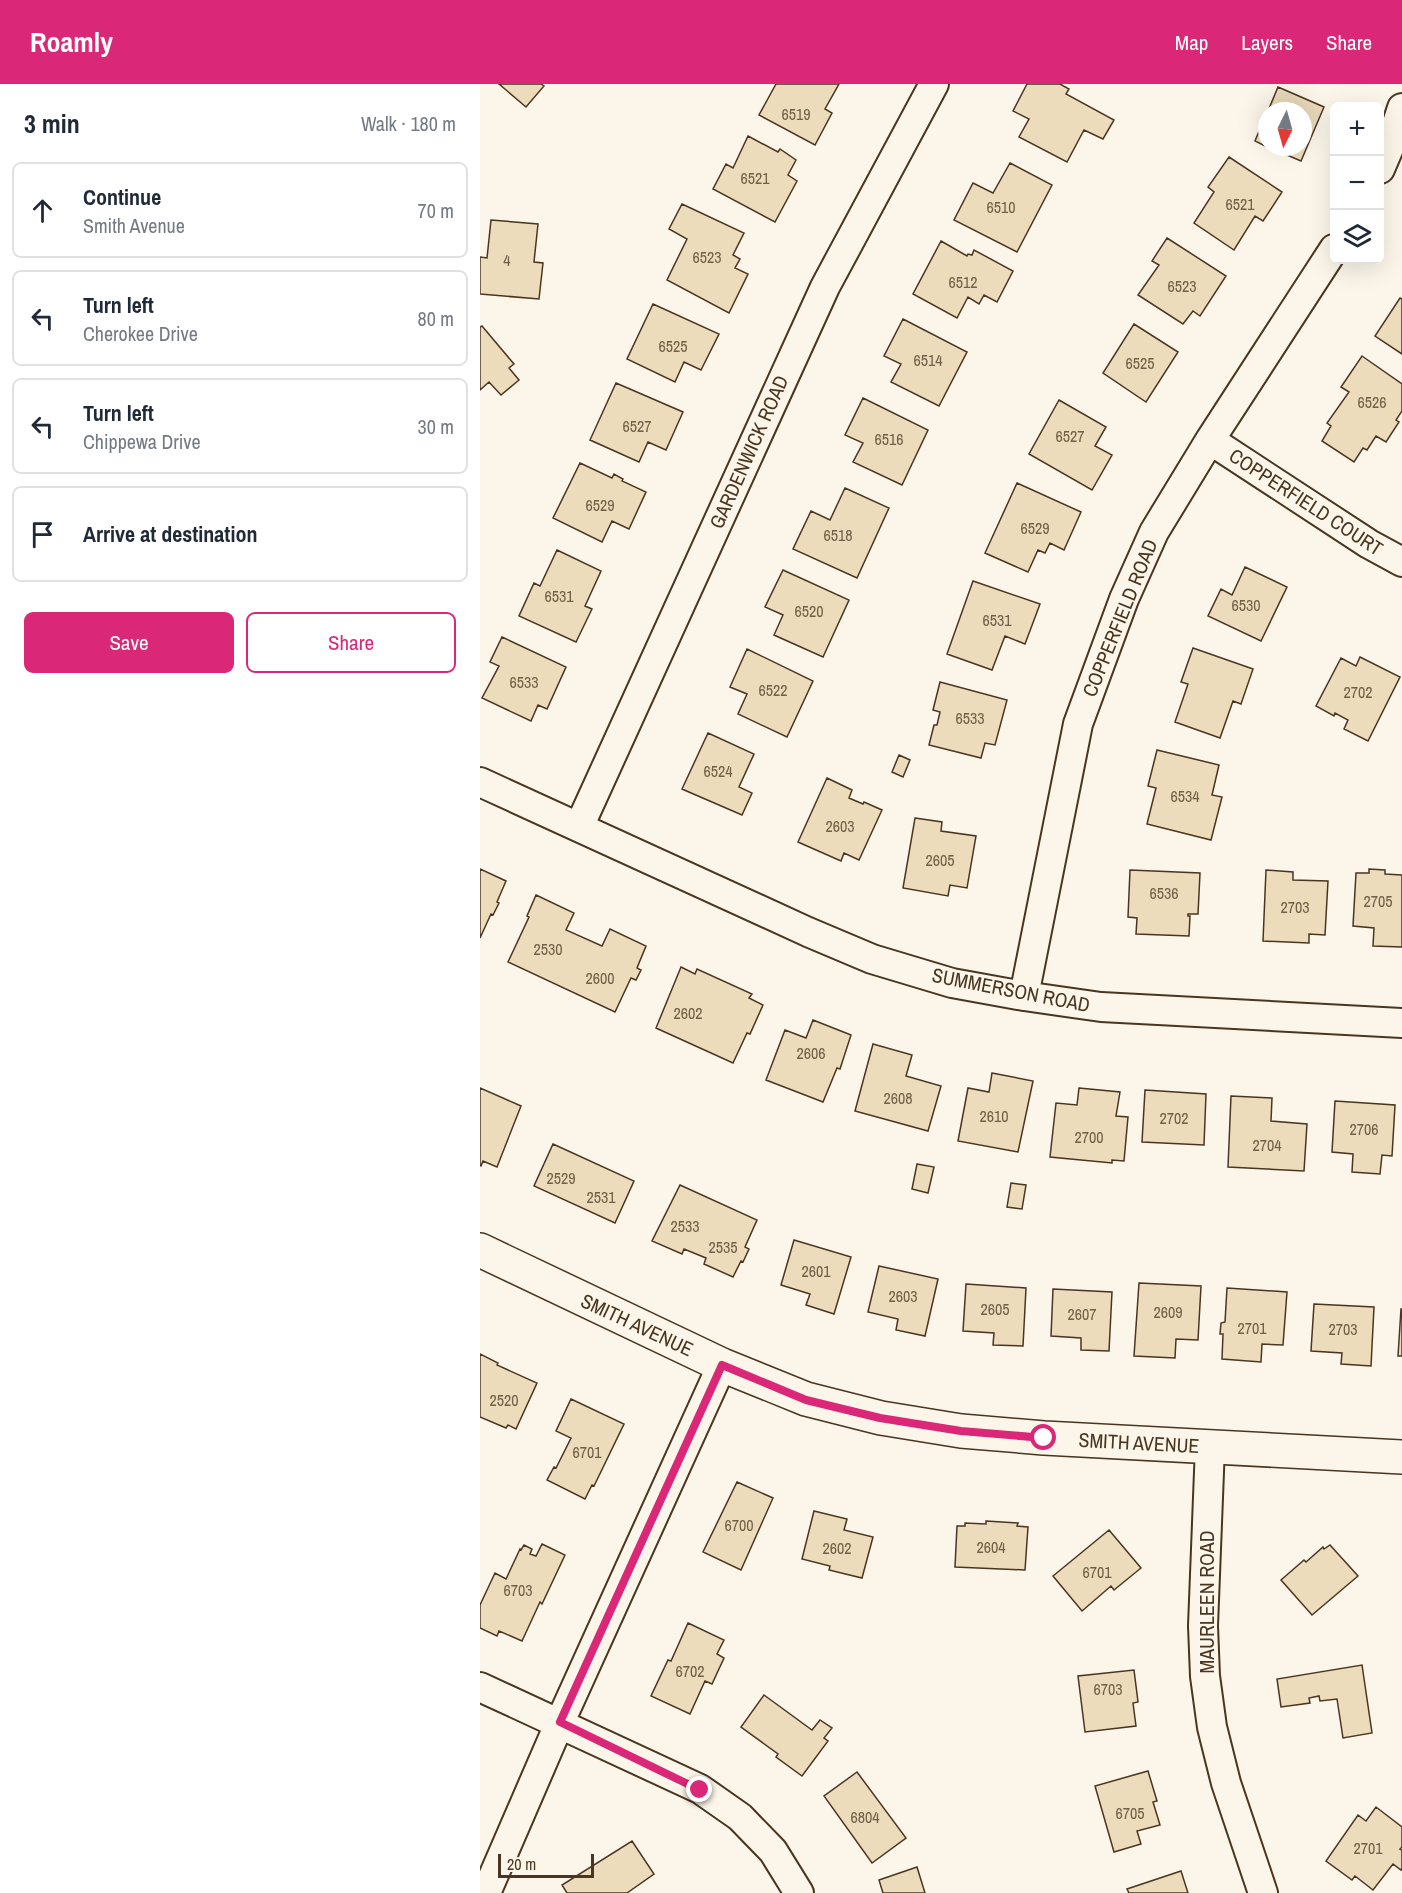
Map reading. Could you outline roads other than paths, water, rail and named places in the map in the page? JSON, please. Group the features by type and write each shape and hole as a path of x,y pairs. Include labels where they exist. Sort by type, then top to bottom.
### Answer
{"main road":[{"name":"SMITH AVENUE","path":"480,1250 722,1365 806,1400 880,1418 961,1431 1044,1438 1402,1457"}],"street":[{"name":"GARDENWICK ROAD","path":"579,827 820,296 934,84"},
{"path":"1384,160 1402,108"},
{"name":"COPPERFIELD ROAD","path":"1024,996 1078,724 1124,599 1154,532 1210,440 1330,257"},
{"name":"COPPERFIELD COURT","path":"1210,440 1369,544 1402,562"},
{"name":"SUMMERSON ROAD","path":"480,782 808,932 873,959 952,983 1101,1007 1402,1023"},
{"path":"486,1893 560,1722 722,1365"},
{"name":"MAURLEEN ROAD","path":"1210,1446 1203,1626 1205,1676 1212,1727 1226,1783 1263,1893"},
{"path":"480,1687 560,1722 700,1790 740,1817 773,1851 799,1893"}]}
